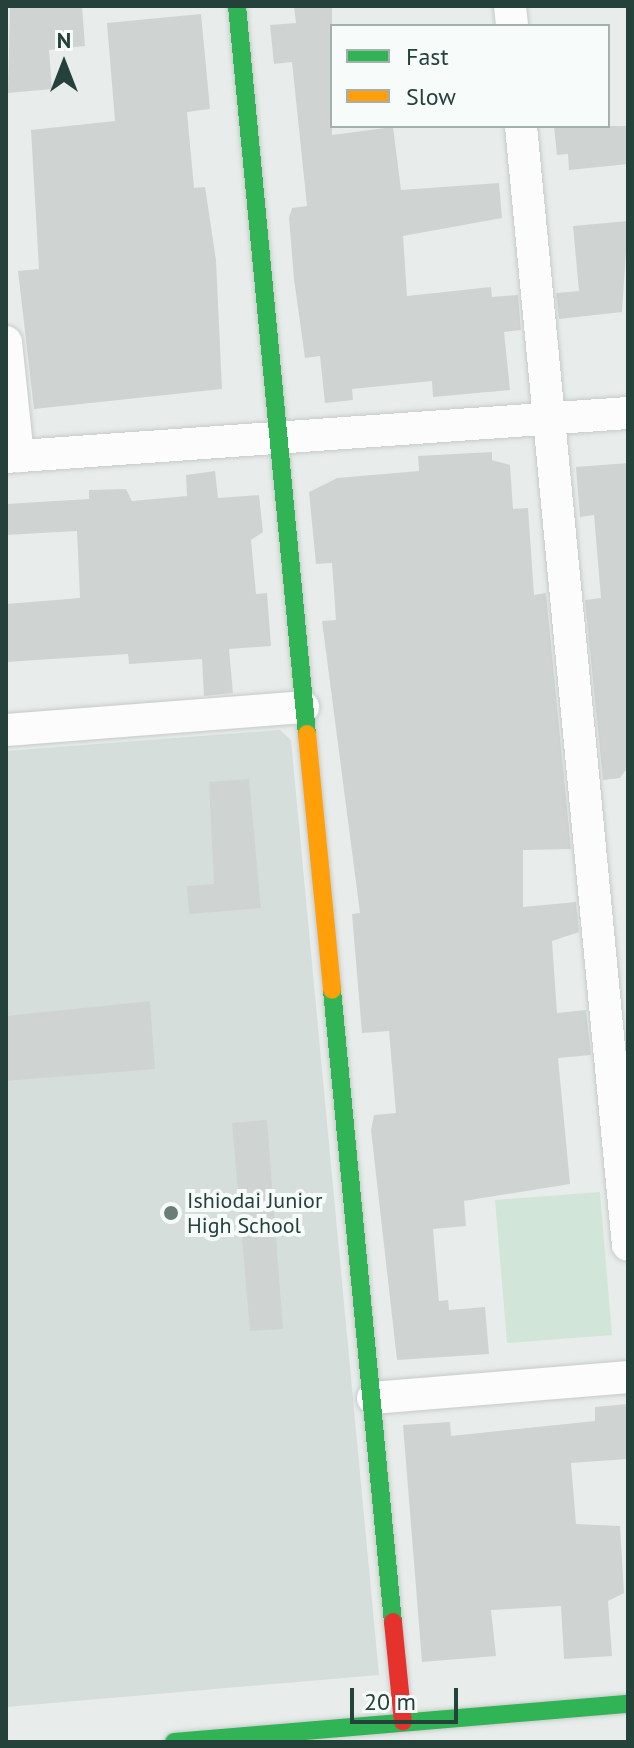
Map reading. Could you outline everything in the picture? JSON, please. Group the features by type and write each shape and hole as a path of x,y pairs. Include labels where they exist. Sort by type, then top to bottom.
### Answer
{"street":[{"path":"237,6 403,1722"},
{"path":"521,128 628,1245"},
{"path":"6,342 12,457 628,413"},
{"path":"6,730 303,707"},
{"path":"373,1398 628,1377"},
{"path":"174,1742 628,1704"}],"shaded area":[{"name":"Ishiodai Junior High School","path":"280,730 291,740 379,1675 6,1707 6,751"}],"green space":[{"path":"600,1192 612,1335 507,1343 495,1200"}],"building":[{"path":"10,6 82,6 85,46 49,50 52,89 8,93"},
{"path":"294,6 332,6 332,135 393,128 401,190 499,183 502,218 403,236 407,296 491,287 492,297 518,295 521,330 504,332 510,390 433,397 432,381 352,389 353,400 325,403 320,356 305,358 294,279 289,218 292,208 307,206 292,62 274,64 270,25 296,23"},
{"path":"201,14 210,109 187,112 194,188 205,187 216,260 222,389 34,409 18,271 39,269 31,130 115,121 107,23"},
{"path":"628,126 628,164 569,170 568,154 557,155 554,128"},
{"path":"628,221 622,312 559,319 556,293 579,291 573,226"},
{"path":"492,452 492,460 510,465 513,509 528,508 534,595 546,593 571,849 523,850 523,907 576,902 579,932 552,941 557,1013 586,1010 591,1055 558,1058 570,1184 464,1201 466,1226 433,1229 439,1301 448,1300 449,1310 485,1307 489,1354 397,1360 371,1130 374,1115 396,1113 389,1031 362,1033 352,914 360,913 322,621 336,620 332,563 316,564 309,492 337,478 419,471 418,456"},
{"path":"628,463 628,767 620,778 603,780 585,600 601,598 594,515 580,517 576,467"},
{"path":"215,471 218,498 259,495 263,532 251,540 256,594 267,593 271,646 229,649 233,693 204,696 202,659 129,664 128,654 6,662 6,604 80,598 77,531 6,535 6,504 89,499 89,490 126,489 132,501 187,496 186,475"},
{"path":"249,779 261,908 189,914 187,886 214,884 209,782"},
{"path":"150,1001 155,1069 6,1081 6,1016"},
{"path":"267,1120 283,1329 250,1331 232,1123"},
{"path":"628,1404 628,1459 571,1463 576,1524 620,1526 624,1593 608,1601 612,1656 564,1659 561,1606 491,1610 496,1656 422,1662 403,1425 450,1422 451,1436 595,1421 595,1407"}],"traffic: fast":[{"path":"237,6 307,734"},
{"path":"332,990 393,1622"},
{"path":"174,1742 628,1704"}],"traffic: slow":[{"path":"307,734 332,990"}],"traffic: jam":[{"path":"393,1622 403,1722"}],"place":[{"name":"Ishiodai Junior High School","path":"171,1213"}]}
